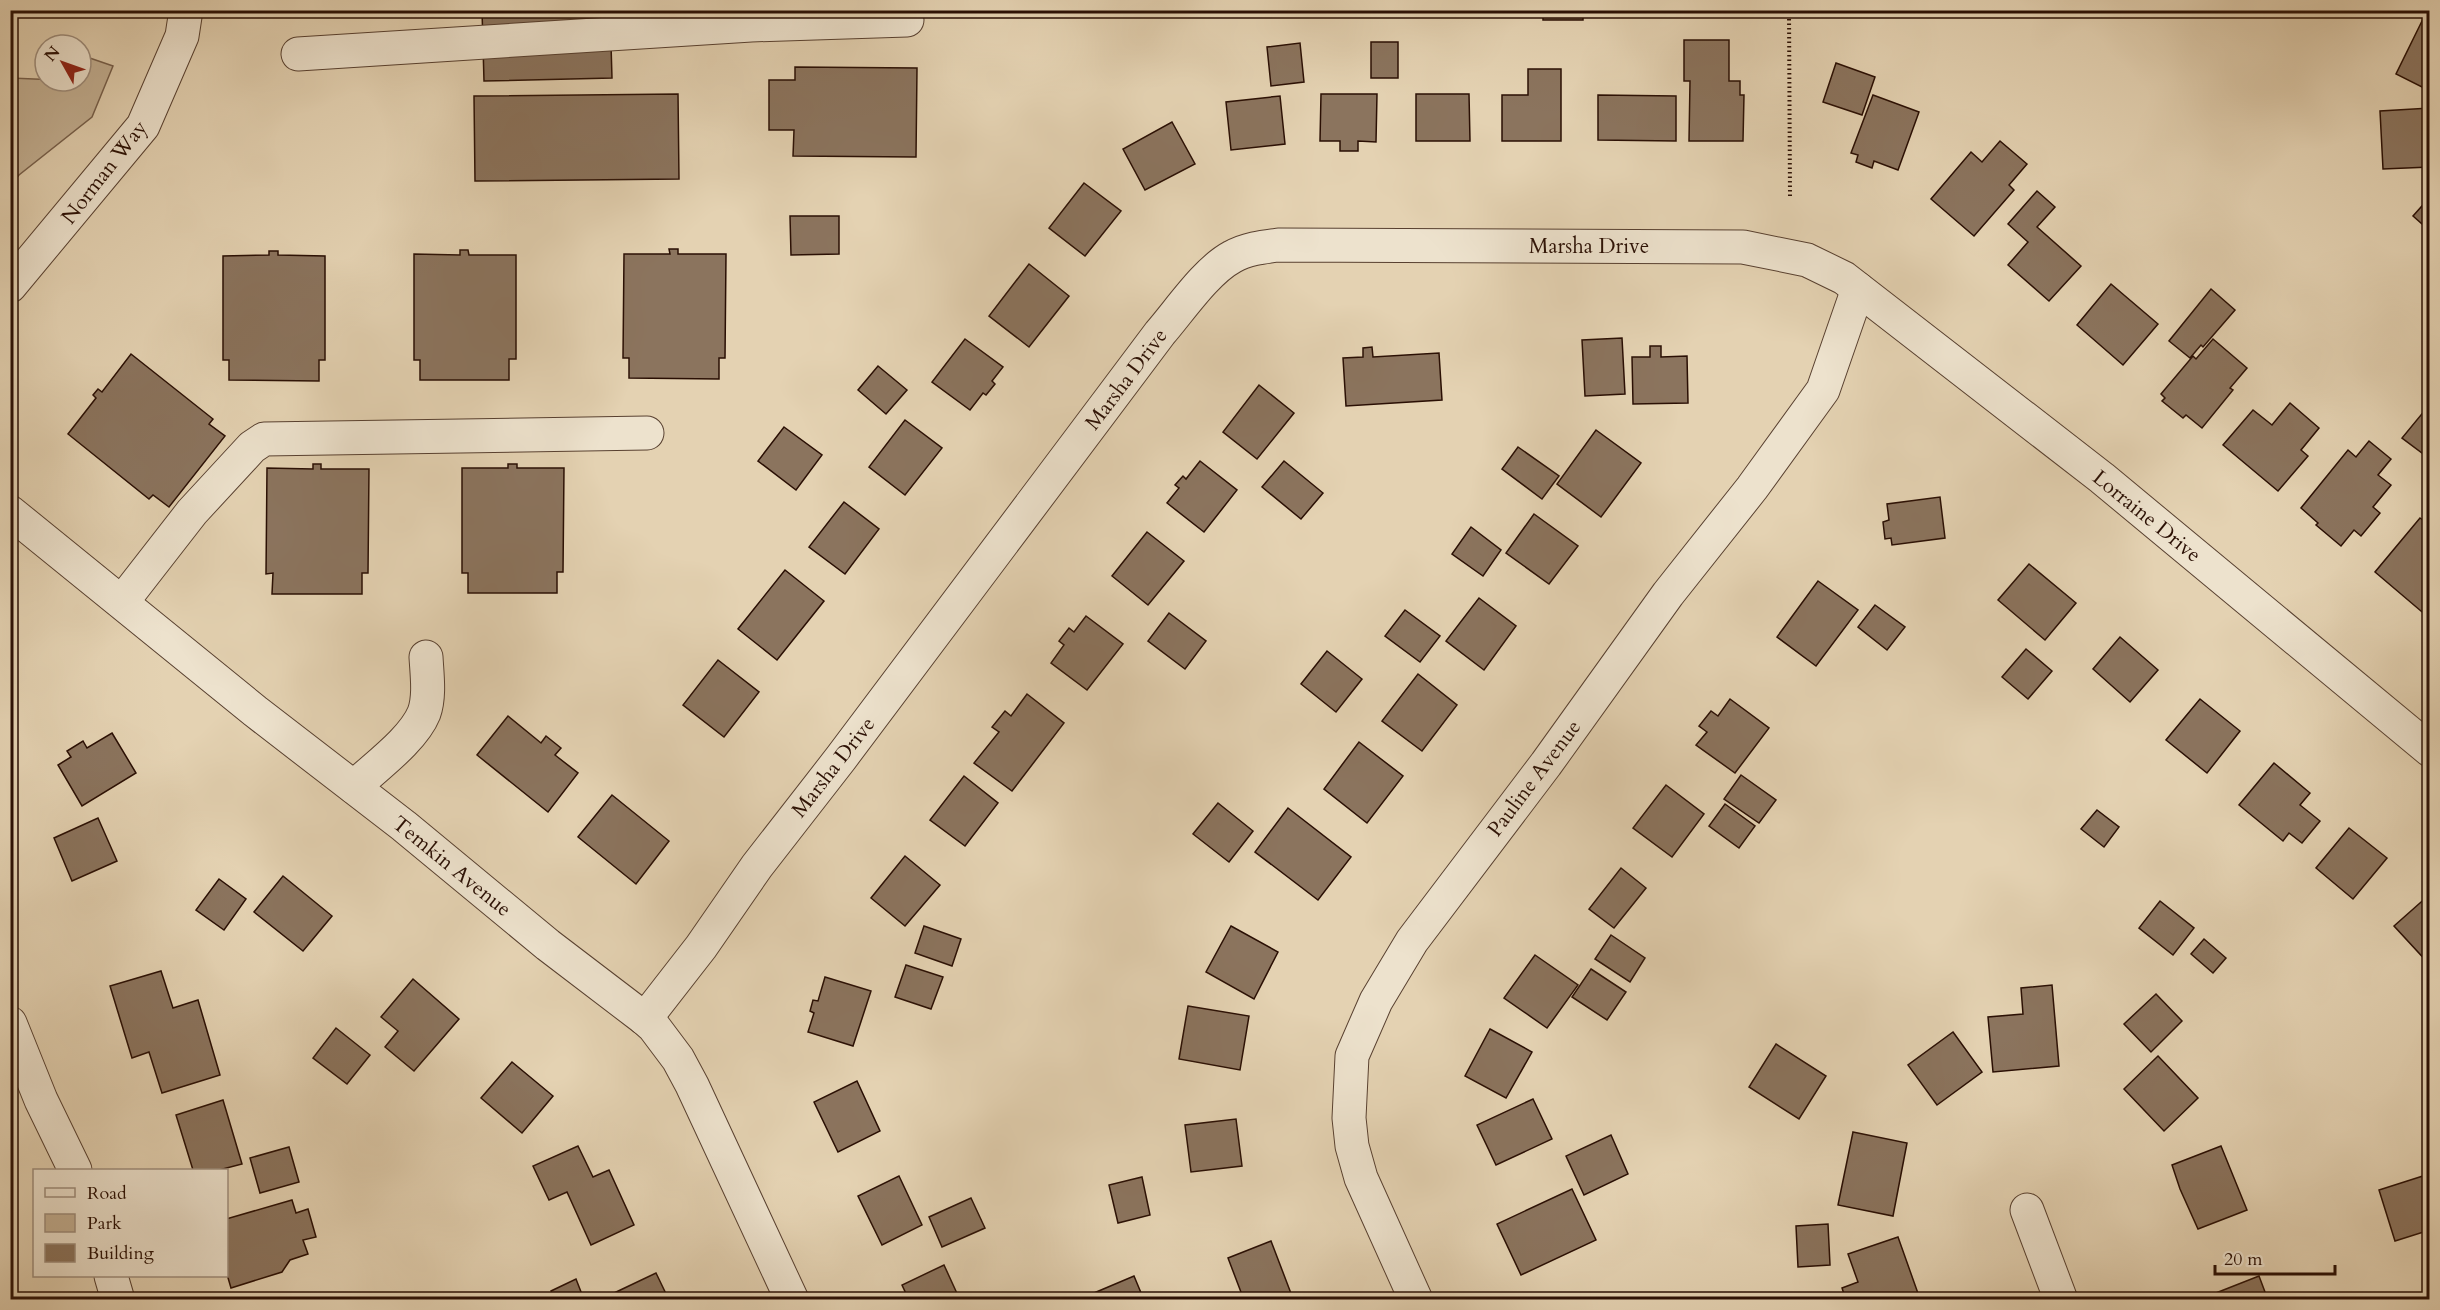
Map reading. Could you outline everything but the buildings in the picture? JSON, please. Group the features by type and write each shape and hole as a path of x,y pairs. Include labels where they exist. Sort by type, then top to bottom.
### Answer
{"street":[{"name":"Norman Way","path":"10,286 143,126 182,36 186,10"},
{"path":"298,54 751,25 907,20"},
{"name":"Marsha Drive","path":"645,1019 700,947 757,866 848,749 1160,333 1213,271 1231,257 1252,249 1278,245 1743,247 1807,260 1844,278 1858,289"},
{"name":"Lorraine Drive","path":"1858,289 2102,478 2430,750"},
{"name":"Pauline Avenue","path":"1416,1299 1361,1178 1352,1146 1349,1118 1352,1056 1376,1001 1412,941 1546,764 1668,594 1752,488 1823,390 1858,289"},
{"path":"122,602 192,512 252,447 264,439 647,433"},
{"name":"Temkin Avenue","path":"10,512 255,711 354,787 548,945 654,1027 678,1059 692,1085 792,1299"},
{"path":"354,787 407,738 424,713 427,690 426,657"},
{"path":"10,1023 41,1100 75,1169"},
{"path":"2027,1210 2061,1299"},
{"path":"112,1277 118,1299"}],"path":[{"path":"1790,10 1790,197"}],"green space":[{"path":"93,59 113,66 92,117 19,175 11,185 11,78 33,79 33,93 93,93"}]}
